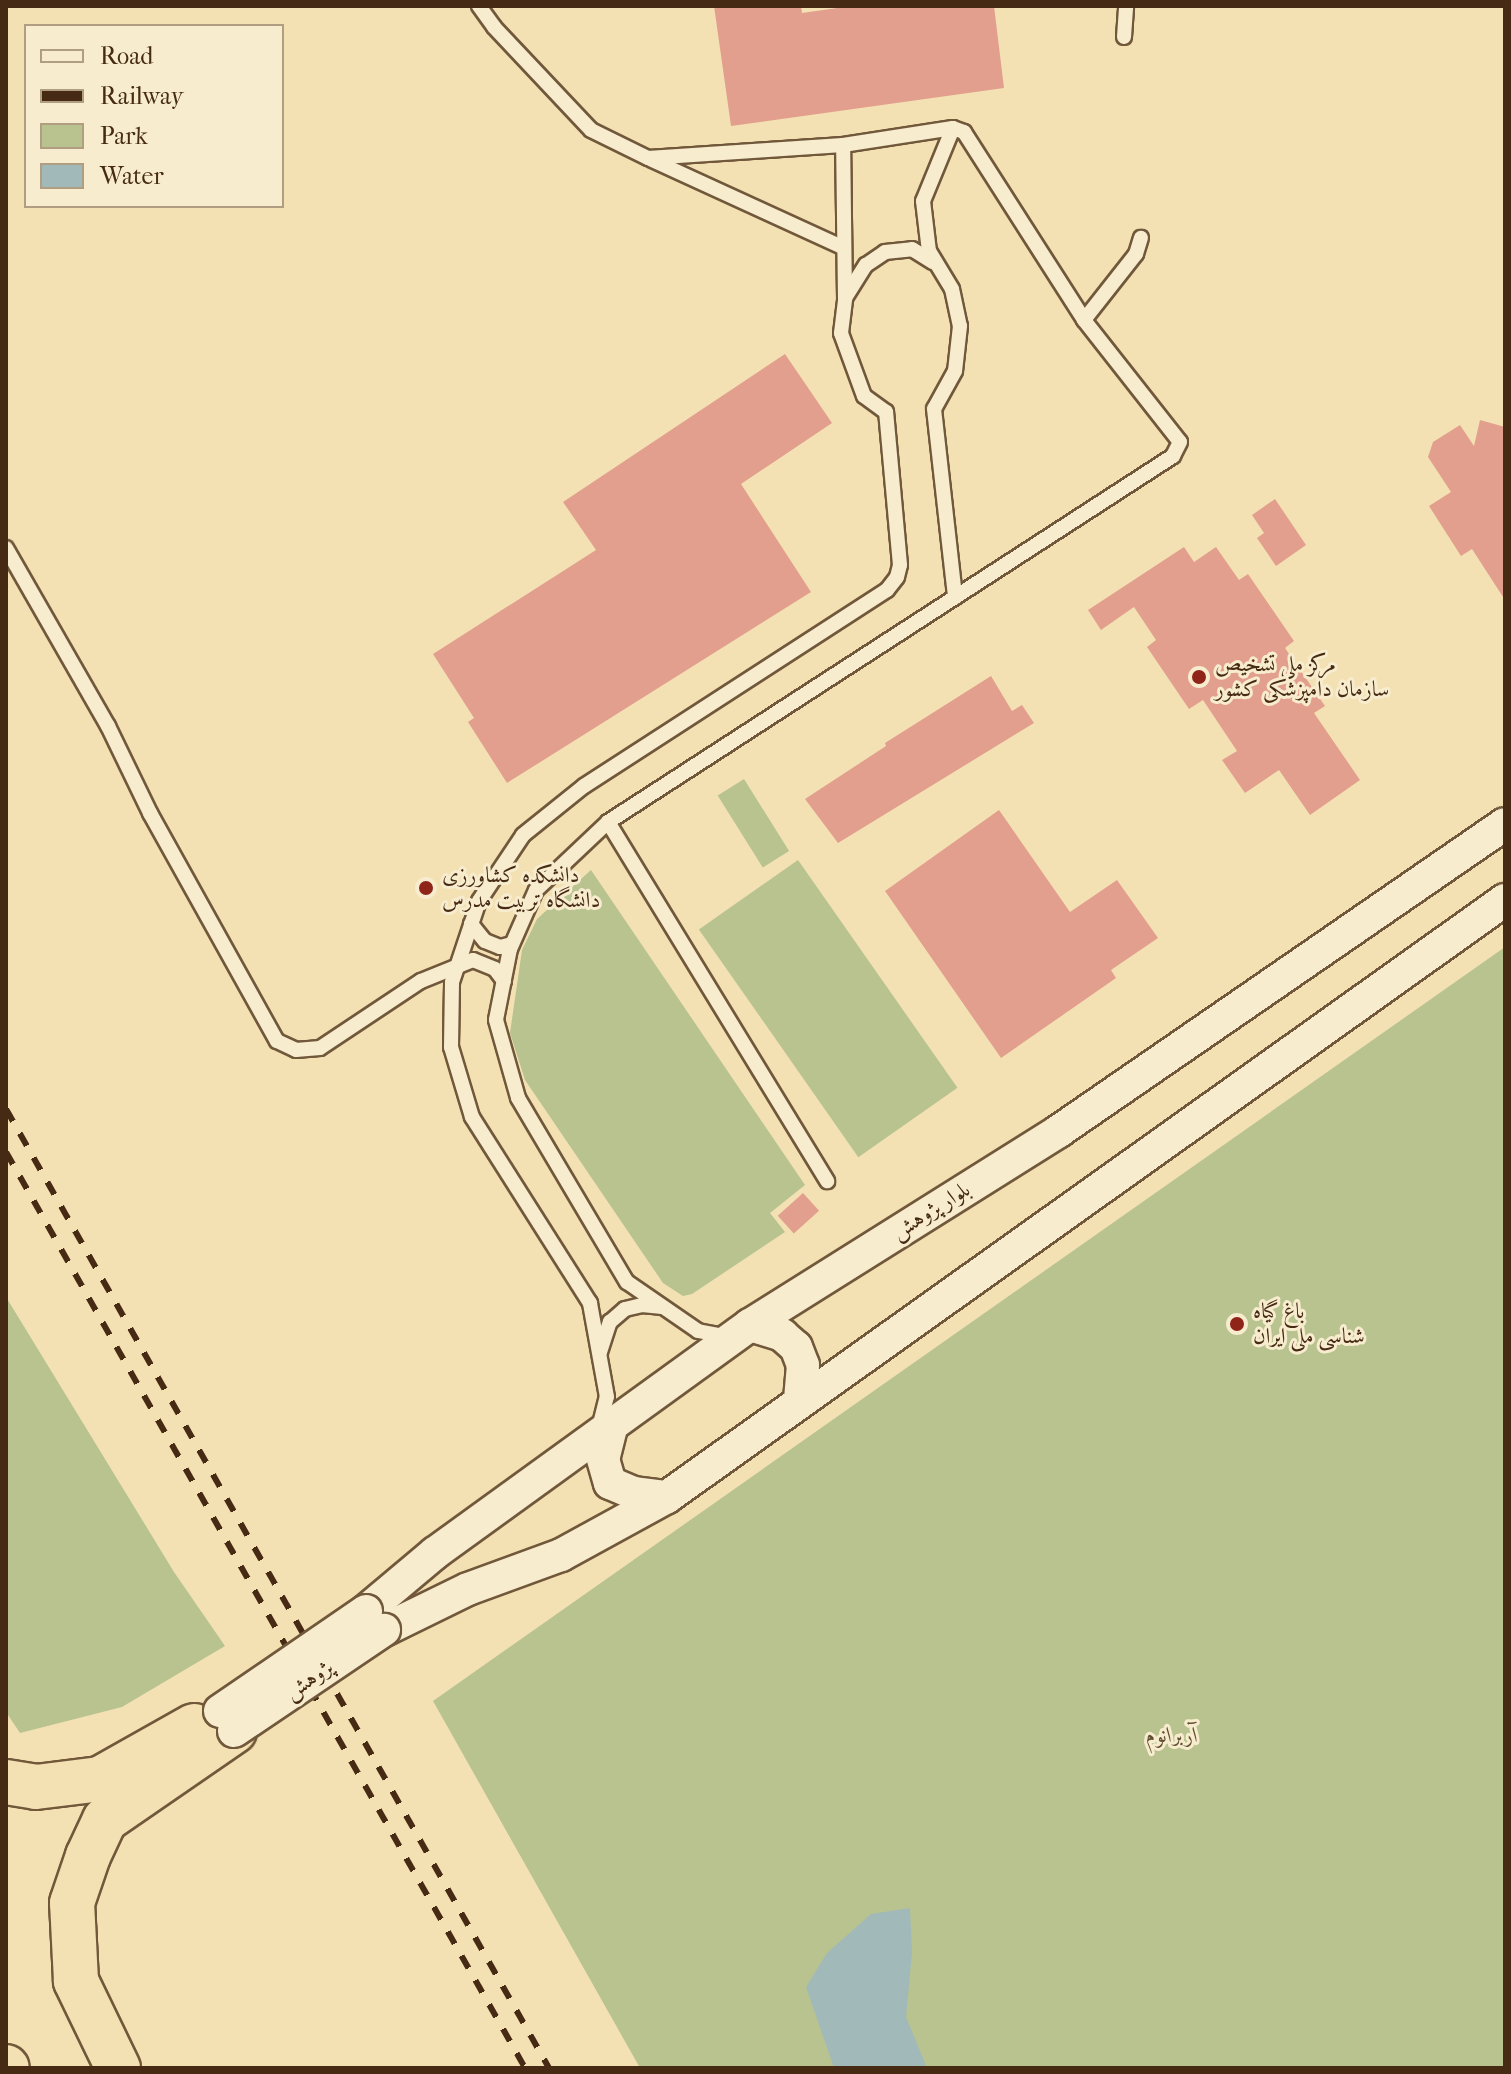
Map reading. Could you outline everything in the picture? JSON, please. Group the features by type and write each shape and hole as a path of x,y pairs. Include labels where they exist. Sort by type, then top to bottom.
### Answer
{"highway":[{"path":"6,1782 36,1787 100,1779 227,1721"},
{"path":"118,2068 76,1981 72,1903 88,1856 105,1820 227,1721"}],"street":[{"name":"بلوار پژوهش","path":"375,1620 435,1553 741,1331 1059,1131 1505,824"},
{"path":"375,1620 561,1555 667,1497 800,1399 1505,900"},
{"path":"741,1331 782,1335 796,1347 803,1365 800,1399"},
{"path":"605,1429 603,1459 610,1483 633,1493 667,1497"},
{"name":"پژوهش","path":"227,1721 375,1620"}],"lane":[{"path":"479,6 494,27 591,130 842,247"},
{"path":"1124,37 1126,6"},
{"path":"648,158 843,145 953,128 964,132 1084,320 1180,442 1173,456 608,822 536,890 512,944 496,1020 518,1098 627,1282 698,1331 741,1331"},
{"path":"953,128 923,201 929,251 952,289 960,326 955,371 934,409 955,597"},
{"path":"605,1429 607,1397 590,1303 472,1117 451,1047 452,982 479,901 523,835 584,786 887,590 897,577 900,565 886,412 864,396 841,333 845,298 843,145"},
{"path":"1084,320 1136,254 1141,238"},
{"path":"845,298 866,265 885,252 912,249 934,262"},
{"path":"6,548 108,726 150,813 277,1041 296,1050 320,1048 421,981 473,960 484,962 504,981"},
{"path":"608,822 827,1181"},
{"path":"471,924 485,941 500,947 512,944"},
{"path":"599,1355 610,1322 625,1309 642,1305 665,1308"}],"green space":[{"path":"744,779 789,851 763,868 718,795"},
{"path":"798,860 957,1088 858,1157 699,929"},
{"path":"591,870 805,1185 770,1213 785,1232 692,1294 683,1296 663,1283 525,1080 510,1033 522,950 537,919"},
{"name":"باغ گیاه‌ شناسی ملی ایران","path":"1505,947 1505,2068 640,2068 433,1701"},
{"path":"6,1297 174,1572 225,1646 122,1707 20,1733 6,1712"}],"water":[{"path":"910,1908 912,1953 906,2017 927,2068 834,2068 806,1987 827,1953 871,1914"}],"building":[{"path":"714,6 801,6 802,13 851,6 994,6 1004,88 731,126"},
{"path":"785,354 832,423 741,484 811,592 507,783 468,722 474,718 433,654 596,550 563,502"},
{"path":"1480,420 1505,427 1505,600 1472,549 1461,556 1429,506 1451,492 1428,457 1433,442 1460,425 1474,446"},
{"path":"1275,499 1306,545 1276,566 1257,538 1264,533 1252,515"},
{"name":"مرکز ملی تشخیص سازمان دامپزشکی کشور","path":"1184,547 1194,562 1216,547 1239,580 1248,574 1294,641 1285,648 1325,706 1314,713 1360,780 1310,815 1279,770 1245,793 1222,760 1237,751 1203,700 1189,709 1147,647 1156,640 1134,607 1101,630 1088,610"},
{"path":"991,676 1012,711 1022,705 1034,723 838,843 805,799 886,746 885,743"},
{"path":"999,810 1070,912 1117,880 1158,938 1111,970 1116,978 1001,1058 885,891"},
{"path":"803,1193 819,1211 794,1234 778,1216"}],"railway":[{"path":"6,1109 549,2068"},
{"path":"6,1152 525,2068"}],"place":[{"name":"مرکز ملی تشخیص سازمان دامپزشکی کشور","path":"1199,677"},
{"name":"دانشکده کشاورزی دانشگاه تربیت مدرس","path":"426,888"},
{"name":"باغ گیاه‌ شناسی ملی ایران","path":"1237,1324"}],"park label":[{"name":"آربرانوم","path":"1172,1736"}]}
